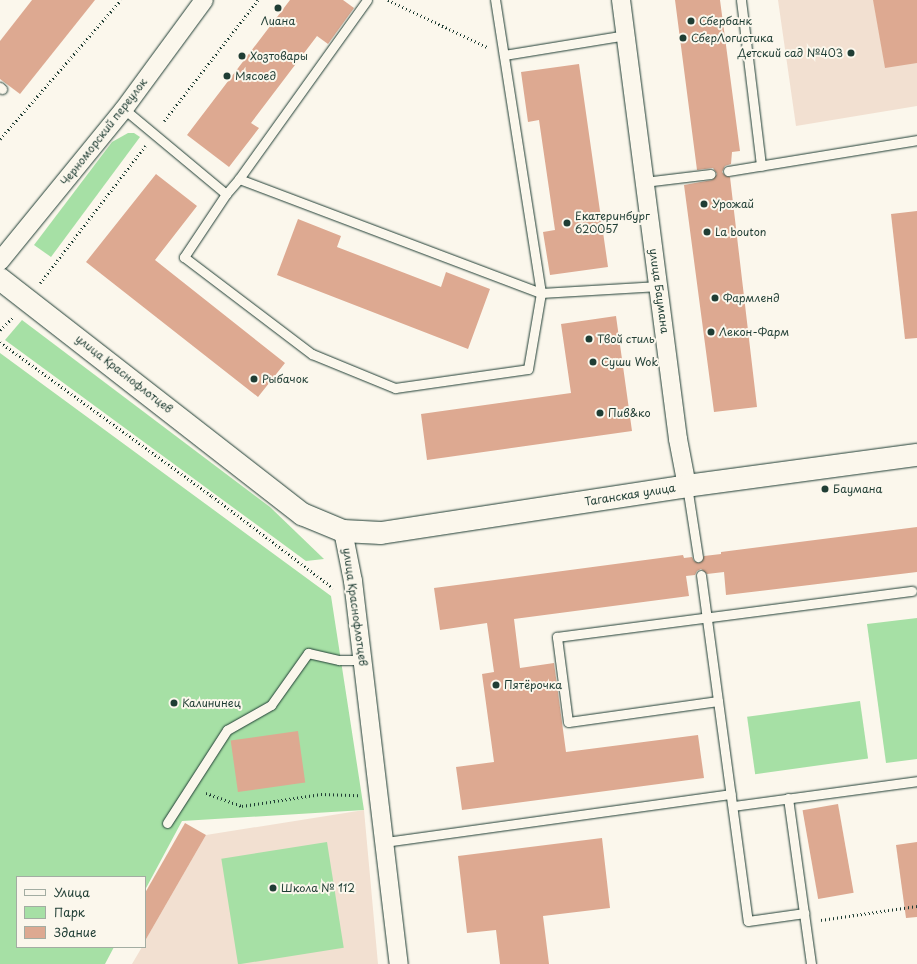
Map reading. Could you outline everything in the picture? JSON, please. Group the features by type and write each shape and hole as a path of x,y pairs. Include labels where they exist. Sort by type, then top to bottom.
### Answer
{"main road":[{"name":"улица Краснофлотцев","path":"0,279 302,514 343,531"},
{"name":"Таганская улица","path":"343,531 381,533 688,486 917,455"}],"street":[{"name":"Черноморский переулок","path":"0,261 124,109 204,0"},
{"name":"улица Баумана","path":"621,0 678,439 688,486"},
{"name":"улица Краснофлотцев","path":"343,531 353,581 399,964"}],"lane":[{"path":"367,0 239,179 226,194 184,257 312,354 394,388 528,369 541,293 495,0"},
{"path":"741,0 761,166"},
{"path":"504,55 626,34"},
{"path":"124,109 226,194"},
{"path":"728,171 917,140"},
{"path":"644,182 711,174"},
{"path":"239,179 541,293 659,286"},
{"path":"688,486 698,557"},
{"path":"701,574 748,921 804,913"},
{"path":"718,701 568,722 557,637 912,591"},
{"path":"167,823 227,730 271,704 308,653 339,660 363,660"},
{"path":"733,806 917,781"},
{"path":"385,842 731,794"},
{"path":"788,798 811,964"}],"path":[{"path":"0,139 121,0"},
{"path":"27,299 54,267 153,134 258,0"},
{"path":"388,0 504,55"},
{"path":"0,342 212,496 335,590"},
{"path":"190,787 242,806 320,794 363,795"},
{"path":"805,923 917,906"}],"shaded area":[{"name":"Детский сад №403","path":"778,0 917,0 917,106 796,126"},
{"name":"Школа № 112","path":"364,810 378,964 132,964 141,948 146,948 146,939 206,835"}],"green space":[{"path":"128,133 134,133 140,137 51,257 34,245 112,142"},
{"path":"22,320 270,507 324,559 306,561 5,340"},
{"name":"Калининец","path":"0,353 331,596 364,810 182,821 146,888 146,876 16,876 16,948 113,948 105,964 0,964"},
{"path":"917,618 917,759 886,763 867,624"},
{"path":"860,701 868,758 755,774 747,717"},
{"path":"327,842 344,948 238,964 221,859"}],"building":[{"path":"32,0 95,0 20,94 0,79 0,41"},
{"path":"290,0 343,0 354,8 328,44 317,36 251,123 259,128 229,167 187,135"},
{"path":"675,0 720,0 740,151 732,152 731,164 725,166 722,172 726,176 730,177 757,407 714,412 684,185 712,180 717,174 713,168 697,170"},
{"path":"873,0 917,0 917,63 885,68"},
{"path":"579,64 608,267 550,275 543,232 555,230 539,120 528,122 521,72"},
{"path":"156,174 197,206 155,260 285,363 258,397 86,262"},
{"path":"917,211 917,338 905,339 891,214"},
{"path":"298,219 341,236 337,247 441,287 446,272 490,289 468,349 277,275"},
{"path":"616,316 632,431 427,460 421,414 571,393 561,324"},
{"path":"917,527 917,572 726,595 724,572 707,574 701,569 697,571 695,575 686,576 689,596 514,619 520,668 554,663 566,752 698,735 704,778 462,810 456,767 494,762 482,674 494,672 487,623 440,630 434,588 683,555 684,558 692,557 694,561 699,563 702,561 704,556 721,554 721,552"},
{"path":"298,731 305,782 238,792 231,740"},
{"path":"838,804 854,893 818,899 803,810"},
{"path":"185,823 206,835 146,939 146,891"},
{"path":"602,838 610,908 543,916 549,964 500,964 496,930 467,933 458,856"},
{"path":"917,842 917,917 906,918 896,845"}],"place":[{"name":"Лиана","path":"278,8"},
{"name":"Сбербанк","path":"691,21"},
{"name":"СберЛогистика","path":"683,38"},
{"name":"Детский сад №403","path":"851,53"},
{"name":"Хозтовары","path":"242,56"},
{"name":"Мясоед","path":"227,76"},
{"name":"Урожай","path":"704,204"},
{"name":"Екатеринбург 620057","path":"567,223"},
{"name":"La bouton","path":"707,232"},
{"name":"Фармленд","path":"715,298"},
{"name":"Лекон-Фарм","path":"711,332"},
{"name":"Твой стиль","path":"589,339"},
{"name":"Суши Wok","path":"593,362"},
{"name":"Рыбачок","path":"254,379"},
{"name":"Пив&ко","path":"600,413"},
{"name":"Баумана","path":"825,489"},
{"name":"Пятёрочка","path":"496,685"},
{"name":"Калининец","path":"174,703"},
{"name":"Школа № 112","path":"273,888"}]}
